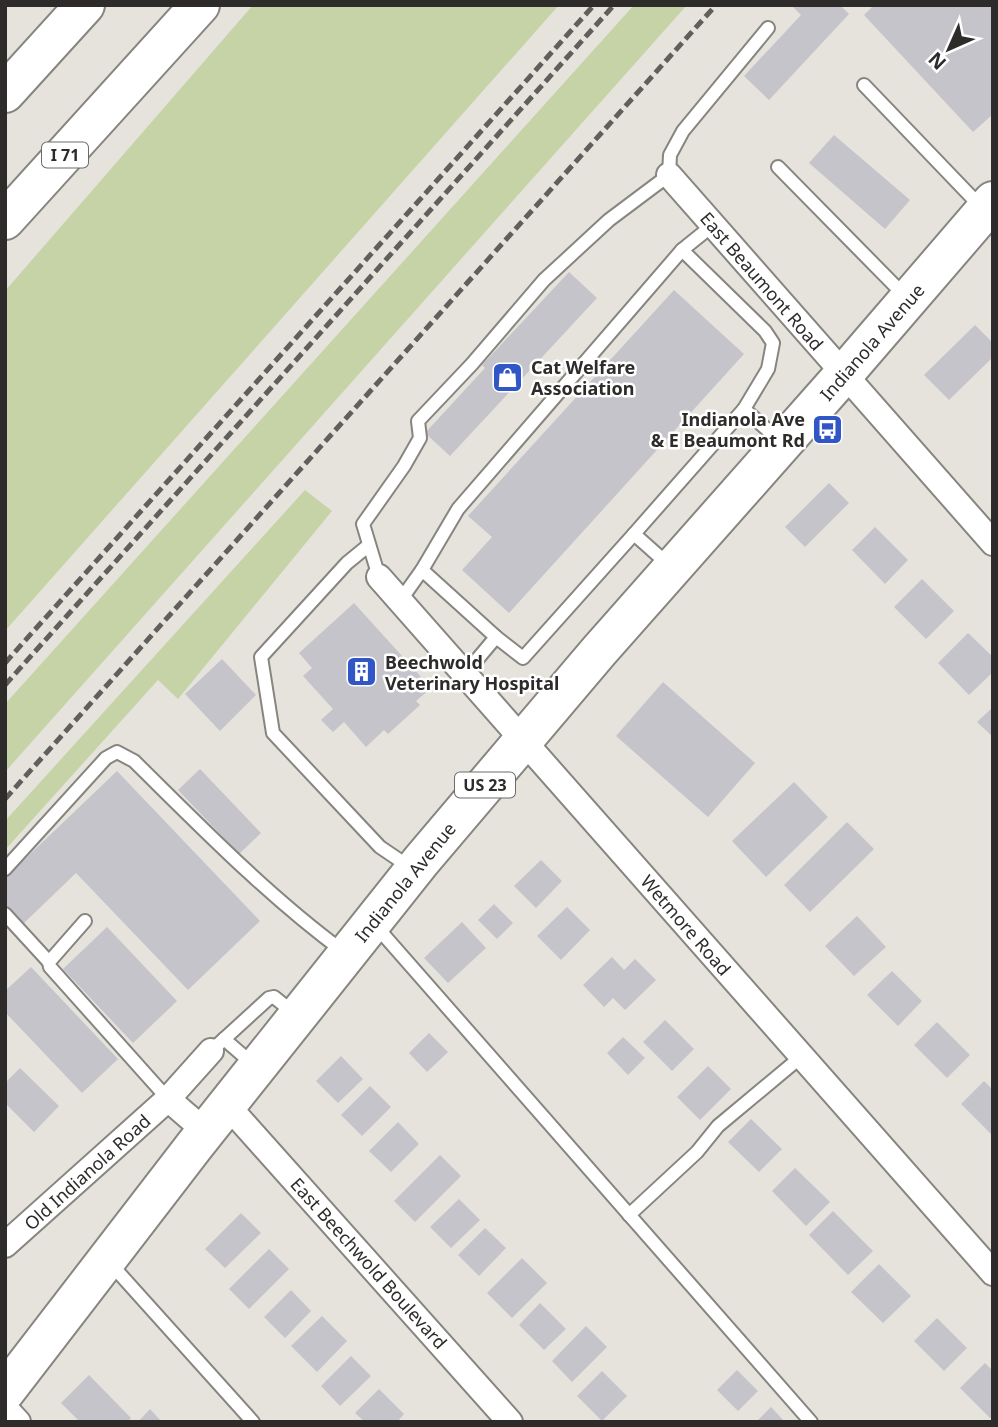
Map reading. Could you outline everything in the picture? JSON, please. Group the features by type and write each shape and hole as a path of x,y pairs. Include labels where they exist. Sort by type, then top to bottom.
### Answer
{"main road":[{"path":"5,93 85,5"},
{"name":"I 71","path":"5,220 200,5"},
{"path":"5,82 58,35"},
{"name":"Indianola Avenue","path":"5,1392 216,1119 414,870 599,651 844,374 988,206"}],"street":[{"name":"East Beaumont Road","path":"670,176 993,543"},
{"name":"Wetmore Road","path":"379,577 993,1273"},
{"name":"Old Indianola Road","path":"5,1245 168,1099 217,1045"},
{"path":"168,1099 216,1119"},
{"name":"East Beechwold Boulevard","path":"216,1119 510,1422"},
{"path":"5,1408 18,1422"}],"lane":[{"path":"379,577 363,524 404,466 420,438 418,422 544,280 609,220 670,176 670,155 682,131 768,28"},
{"path":"864,85 988,206"},
{"path":"778,167 909,299"},
{"path":"400,601 458,509 682,250 713,225"},
{"path":"422,570 523,658 744,409 768,369 773,343 765,331 682,250"},
{"path":"744,409 782,443"},
{"path":"634,534 673,568"},
{"path":"369,545 347,563 261,657 273,733 380,847 414,870"},
{"path":"465,674 496,637"},
{"path":"5,869 106,758 117,752 134,761 224,850 306,924 347,954"},
{"path":"5,914 168,1099"},
{"path":"49,961 85,921"},
{"path":"372,923 811,1422"},
{"path":"257,1067 217,1045 269,998 274,997 298,1016"},
{"path":"629,1215 697,1152 718,1126 802,1056"},
{"path":"107,1259 253,1422"}],"green space":[{"path":"253,5 559,5 5,631 5,291"},
{"path":"634,5 687,5 5,772 5,704"},
{"path":"305,490 332,511 178,699 158,680 5,850 5,821"}],"building":[{"path":"791,5 840,5 849,14 769,100 744,76 801,15"},
{"path":"874,5 993,5 993,114 973,132 864,15"},
{"path":"834,135 910,200 885,229 809,163"},
{"path":"569,272 597,298 450,456 425,433 485,368 482,365"},
{"path":"674,290 744,354 509,613 462,570 492,537 468,516"},
{"path":"975,325 993,343 993,357 949,400 924,375"},
{"path":"829,483 849,503 805,547 785,527"},
{"path":"875,527 908,560 885,584 852,550"},
{"path":"922,579 954,611 926,639 894,607"},
{"name":"Beechwold Veterinary Hospital","path":"354,603 431,688 416,701 420,705 388,734 384,730 366,747 344,722 333,732 321,720 333,709 303,676 312,668 299,653"},
{"path":"968,633 993,657 993,672 969,695 938,663"},
{"path":"222,659 256,695 220,731 185,694"},
{"path":"663,682 755,763 708,817 616,736"},
{"path":"993,707 993,737 977,722"},
{"path":"200,769 261,833 239,854 178,790"},
{"path":"117,771 260,921 188,990 76,873 22,925 5,907 5,878"},
{"path":"794,782 828,817 766,877 732,841"},
{"path":"847,822 874,849 810,912 784,885"},
{"path":"541,860 562,881 536,908 514,886"},
{"path":"494,904 513,923 497,939 478,920"},
{"path":"567,907 590,930 561,960 537,936"},
{"path":"857,916 886,947 854,976 825,946"},
{"path":"462,922 486,948 448,983 424,958"},
{"path":"107,927 177,1001 133,1043 63,969"},
{"path":"612,957 624,970 635,959 656,980 625,1010 613,998 604,1007 583,985"},
{"path":"31,967 118,1059 82,1093 5,1012 5,991"},
{"path":"892,971 922,1001 898,1026 867,995"},
{"path":"665,1020 694,1049 672,1071 643,1042"},
{"path":"937,1022 970,1055 947,1078 914,1045"},
{"path":"429,1033 448,1052 427,1072 409,1053"},
{"path":"623,1037 645,1058 628,1075 607,1053"},
{"path":"341,1056 363,1079 338,1103 316,1081"},
{"path":"708,1066 731,1089 700,1120 677,1097"},
{"path":"20,1068 59,1106 34,1132 5,1103 5,1083"},
{"path":"984,1081 993,1090 993,1136 961,1104"},
{"path":"370,1086 391,1107 362,1136 341,1115"},
{"path":"751,1119 782,1149 759,1172 728,1142"},
{"path":"398,1122 419,1144 391,1172 369,1151"},
{"path":"440,1155 461,1176 415,1222 394,1201"},
{"path":"795,1168 830,1202 806,1226 772,1191"},
{"path":"459,1199 480,1220 451,1248 430,1227"},
{"path":"833,1211 873,1251 848,1275 809,1235"},
{"path":"241,1213 261,1233 225,1268 205,1249"},
{"path":"485,1228 506,1248 479,1276 458,1255"},
{"path":"269,1249 289,1269 249,1309 229,1289"},
{"path":"522,1258 547,1283 512,1318 487,1293"},
{"path":"879,1264 911,1296 883,1323 851,1292"},
{"path":"291,1290 311,1311 285,1338 264,1317"},
{"path":"540,1303 566,1329 544,1350 519,1325"},
{"path":"322,1316 347,1341 317,1372 291,1346"},
{"path":"937,1318 967,1348 944,1371 914,1341"},
{"path":"586,1326 607,1347 572,1382 552,1361"},
{"path":"351,1356 371,1376 340,1406 321,1386"},
{"path":"985,1363 993,1371 993,1416 990,1418 960,1388"},
{"path":"737,1370 758,1391 738,1411 717,1390"},
{"path":"602,1371 627,1396 602,1421 577,1396"},
{"path":"89,1375 131,1418 128,1422 80,1422 61,1403"},
{"path":"379,1389 404,1414 397,1422 365,1422 355,1413"},
{"path":"771,1407 785,1422 756,1422"},
{"path":"150,1409 162,1422 138,1422"}],"railway":[{"path":"5,663 594,5"},
{"path":"5,685 614,5"},
{"path":"5,799 716,5"}],"place":[{"name":"Cat Welfare Association","path":"508,377"},
{"name":"Indianola Ave & E Beaumont Rd","path":"828,429"},
{"name":"Beechwold Veterinary Hospital","path":"362,672"}]}
